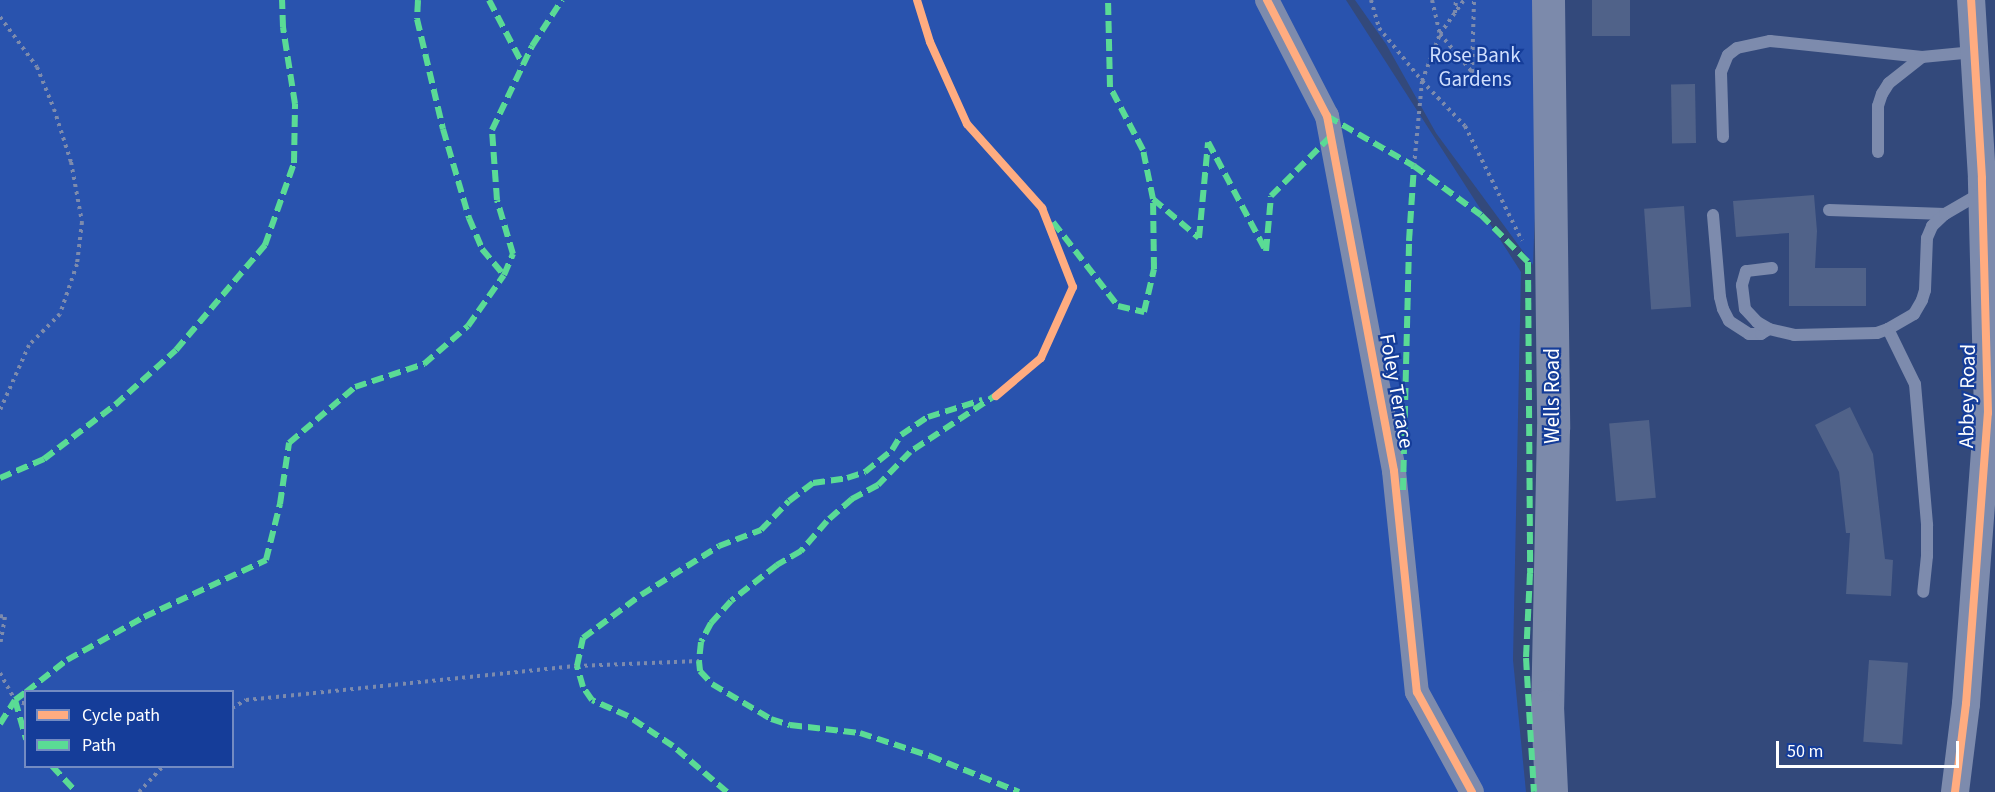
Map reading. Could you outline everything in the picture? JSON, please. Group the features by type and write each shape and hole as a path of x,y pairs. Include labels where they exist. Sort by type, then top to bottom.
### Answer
{"highway":[{"name":"Wells Road","path":"1548,0 1553,416 1547,706 1551,792"}],"street":[{"name":"Foley Terrace","path":"1268,0 1327,116 1394,471 1418,692 1472,792"},
{"name":"Abbey Road","path":"1955,792 1966,704 1988,413 1987,193 1971,0"}],"lane":[{"path":"1723,137 1721,72 1728,55 1737,48 1770,41 1922,57 1975,52"},
{"path":"1878,152 1878,106 1881,94 1889,83 1922,57"},
{"path":"1772,268 1746,272 1742,285 1744,309 1757,322 1769,329 1794,334 1877,333 1914,314 1922,300 1925,290 1928,238 1932,226 1945,214 1987,193"},
{"path":"1829,210 1945,214"},
{"path":"1713,215 1723,309 1729,321 1749,334 1761,334 1769,329"},
{"path":"1888,329 1915,384 1927,525 1928,556 1923,592"}],"path":[{"path":"1371,0 1379,28 1422,81 1465,126 1522,242"},
{"path":"1432,0 1440,34 1472,72"},
{"path":"1455,14 1456,0"},
{"path":"1414,166 1422,81 1440,34 1464,0"},
{"path":"1472,81 1474,0"},
{"path":"0,17 37,67 54,109 71,162 81,222 77,264 60,314 29,345 0,410"},
{"path":"0,616 5,617 0,645"},
{"path":"234,707 246,700 577,666 699,661"},
{"path":"0,673 15,700 24,703"},
{"path":"139,792 161,768"}],"green space":[{"path":"0,0 1346,0 1521,272 1513,660 1526,792 0,792"},
{"name":"Rose Bank Gardens","path":"1355,0 1543,0 1533,265 1436,133 1386,44"}],"building":[{"path":"1592,0 1630,0 1630,36 1592,36"},
{"path":"1671,84 1695,84 1696,143 1672,143"},
{"path":"1814,195 1817,231 1815,268 1866,268 1866,306 1789,306 1789,233 1736,237 1733,201"},
{"path":"1684,206 1691,307 1651,310 1644,209"},
{"path":"1850,407 1873,454 1885,559 1893,560 1891,596 1846,594 1850,533 1846,533 1839,472 1815,425"},
{"path":"1649,420 1656,498 1616,501 1609,423"},
{"path":"1869,660 1908,663 1902,745 1863,742"}],"marked path":[{"path":"0,478 44,459 115,405 176,350 265,245 294,163 295,104 283,27 282,0"},
{"path":"418,0 417,19 443,129 469,218 482,249 504,275"},
{"path":"489,0 523,65"},
{"path":"29,690 67,660 144,617 266,560 280,504 289,443 355,387 424,364 468,326 504,275 513,254 497,200 492,130 532,46 562,0"},
{"path":"1053,222 1118,306 1144,312 1154,269 1153,199 1143,150 1110,87 1108,0"},
{"path":"1327,116 1414,166 1481,215 1528,262 1530,573 1526,658 1534,792"},
{"path":"1153,199 1199,238 1208,142 1266,251 1271,196 1331,136"},
{"path":"1403,490 1409,241 1414,166"},
{"path":"999,393 910,452 878,485 852,499 827,521 801,551 777,565 731,601 711,623 701,642 699,661 700,671 712,684 771,719 790,725 860,733 930,756 1019,792"},
{"path":"727,792 673,746 628,716 592,700 583,687 577,666 583,638 641,595 719,546 761,530 789,501 813,483 847,478 865,472 892,450 901,435 928,417 982,400"},
{"path":"0,724 15,700 24,693"},
{"path":"15,700 24,732"},
{"path":"54,768 76,792"}],"cycle path":[{"path":"917,0 930,42 967,124 1042,208 1073,287 1041,358 996,396"},
{"path":"1267,0 1327,116 1394,471 1417,692 1472,792"},
{"path":"1955,792 1966,704 1988,413 1982,178 1971,0"}]}
